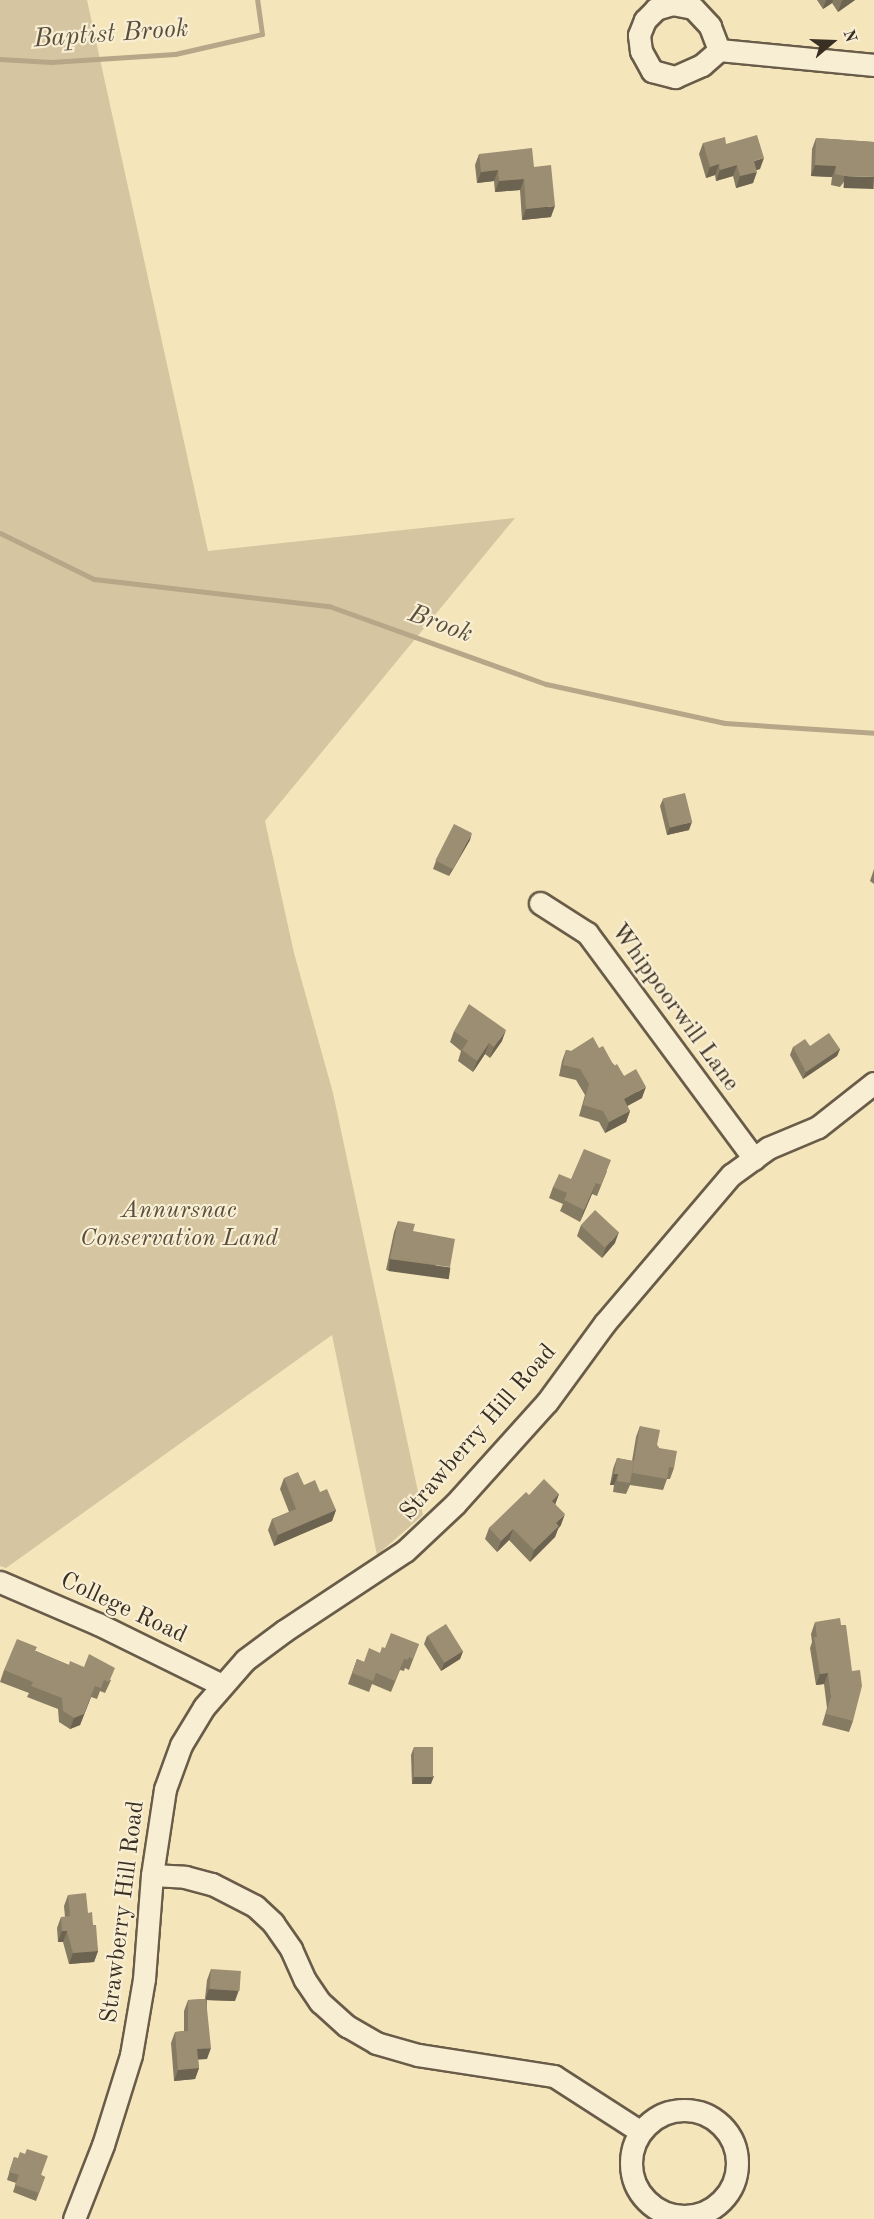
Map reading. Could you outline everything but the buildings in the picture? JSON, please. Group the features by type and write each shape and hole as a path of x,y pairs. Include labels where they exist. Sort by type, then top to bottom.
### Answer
{"street":[{"path":"719,50 874,65"},
{"name":"Whippoorwill Lane","path":"540,903 587,933 753,1159"},
{"name":"Strawberry Hill Road","path":"74,2219 103,2145 131,2055 144,1979 152,1875 165,1789 181,1745 204,1707 245,1660 268,1642 376,1573 422,1537 547,1402 604,1324 731,1175 768,1148 818,1127 874,1083"},
{"name":"College Road","path":"0,1582 98,1624 222,1685"},
{"path":"152,1875 185,1877 212,1884 255,1906 273,1923 291,1949 305,1980 320,2002 346,2026 376,2043 418,2055 554,2076 640,2132"},
{"path":"673,2111 693,2111 711,2117 726,2130 736,2157 735,2177 727,2194 713,2208 695,2215 676,2216 649,2204 637,2188 631,2169 632,2149 640,2132 655,2118 673,2111"}],"green space":[{"name":"Annursnac Conservation Land","path":"0,0 87,0 208,551 515,518 265,821 294,953 333,1093 423,1515 377,1555 332,1335 6,1568 0,1566"}],"waterway":[{"name":"Baptist Brook","path":"0,59 51,62 175,54 262,34 257,0"},
{"name":"Brook","path":"0,533 94,579 329,606 546,684 725,723 874,733"}]}
